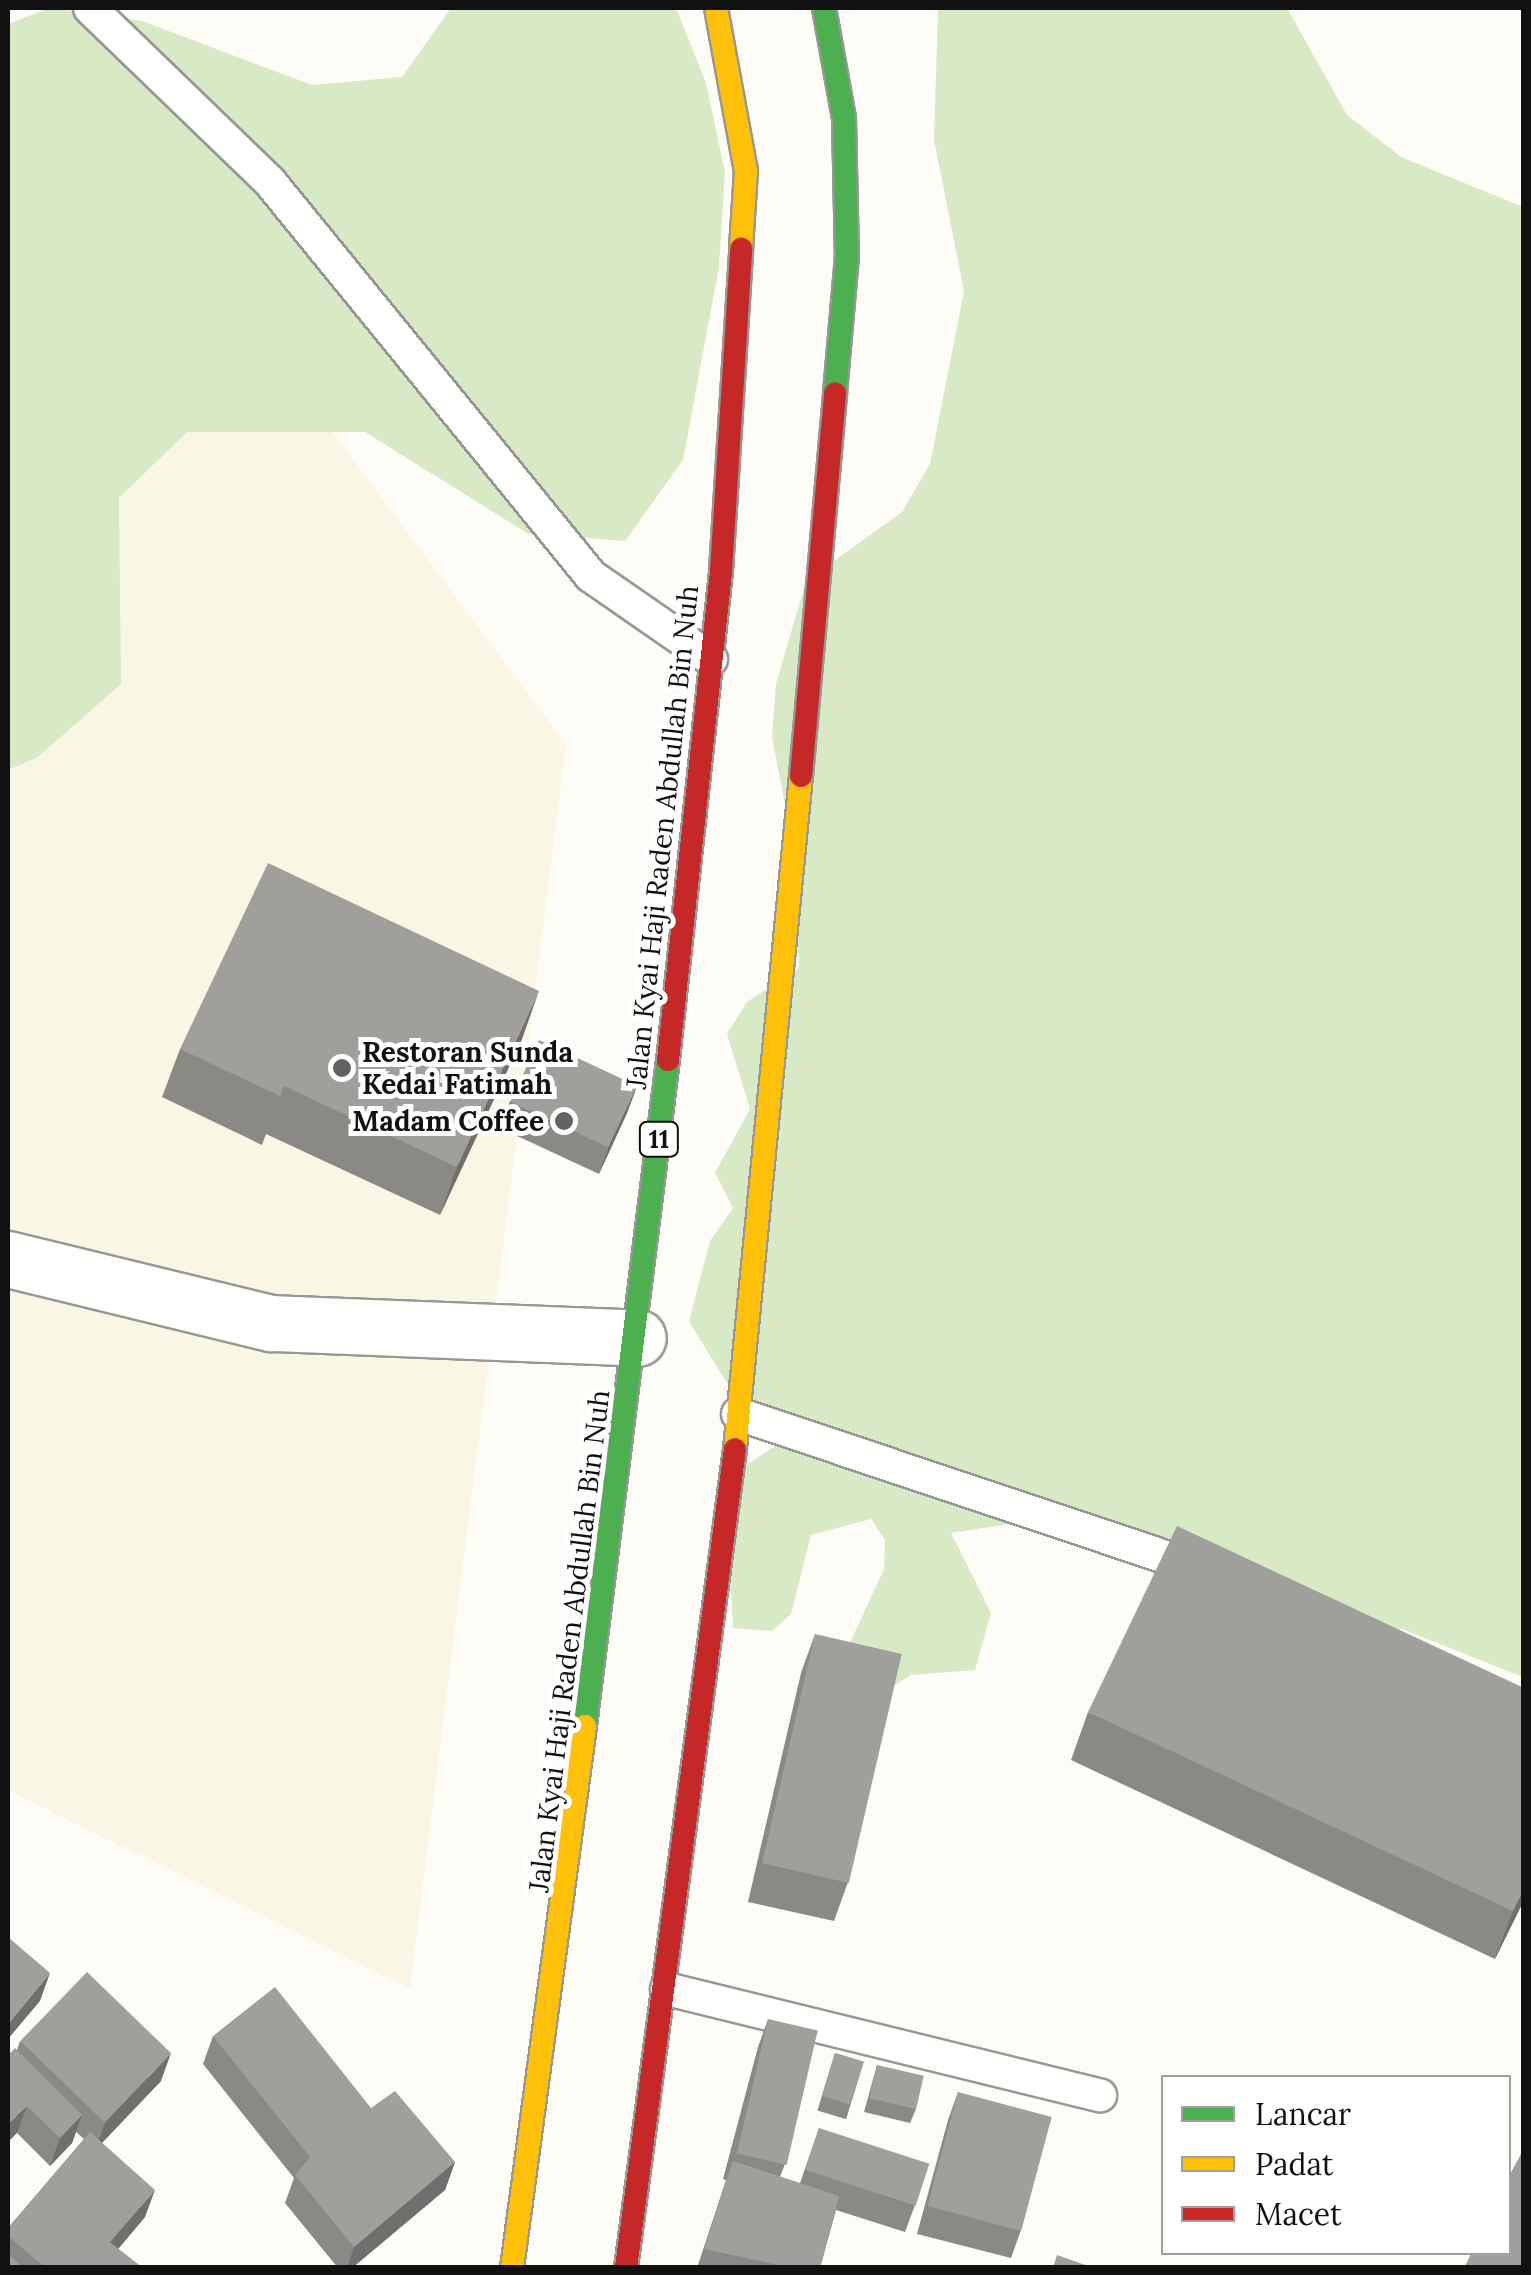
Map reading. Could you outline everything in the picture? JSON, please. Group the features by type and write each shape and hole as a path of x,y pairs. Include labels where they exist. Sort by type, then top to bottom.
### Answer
{"highway":[{"name":"Jalan Kyai Haji Raden Abdullah Bin Nuh","path":"512,2268 638,1338 711,658 746,190 716,8"},
{"path":"626,2268 667,1989 738,1414 847,256 844,118 824,8"}],"street":[{"path":"8,1259 271,1323 638,1338"}],"lane":[{"path":"90,8 270,182 590,576 711,658"},
{"path":"738,1414 1229,1578"},
{"path":"667,1989 1100,2095"}],"shaded area":[{"path":"8,71 290,375 566,744 410,1989 8,1790"}],"green space":[{"path":"50,8 142,21 312,85 402,77 451,8 676,8 706,83 725,172 719,267 683,460 625,541 527,533 365,432 187,432 119,498 121,684 38,757 8,770 8,24"},
{"path":"938,8 1287,8 1347,115 1401,157 1523,207 1523,1677 1402,1629 1335,1626 1187,1585 1086,1512 951,1533 991,1613 975,1670 911,1675 875,1698 842,1660 884,1569 885,1540 871,1519 811,1535 791,1614 772,1631 733,1628 725,1479 793,1434 726,1382 689,1321 710,1241 733,1208 715,1173 750,1109 727,1034 747,1002 799,968 793,846 772,737 776,684 806,581 902,512 930,464 964,291 934,140"}],"building":[{"name":"Restoran Sunda Kedai Fatimah","path":"268,863 539,991 457,1167 284,1086 280,1096 180,1049"},
{"path":"539,1040 637,1086 608,1147 510,1102"},
{"path":"1177,1526 1524,1688 1524,1888 1513,1911 1088,1712"},
{"path":"815,1634 902,1654 849,1883 762,1863"},
{"path":"8,1937 50,1973 8,2024"},
{"path":"87,1972 171,2053 104,2122 20,2041"},
{"path":"275,1987 371,2108 395,2091 455,2162 354,2247 295,2175 310,2157 213,2036"},
{"path":"768,2019 818,2030 787,2165 737,2153"},
{"path":"15,2048 82,2115 60,2138 27,2106 8,2124 8,2055"},
{"path":"835,2053 864,2062 851,2105 822,2096"},
{"path":"877,2065 924,2076 916,2109 869,2098"},
{"path":"958,2092 1052,2117 1021,2231 927,2206"},
{"path":"819,2128 929,2164 916,2206 805,2170"},
{"path":"90,2132 155,2190 110,2242 139,2265 137,2268 46,2268 8,2236 8,2228"},
{"path":"1521,2154 1524,2155 1524,2268 1464,2268 1470,2255 1511,2255 1511,2172"},
{"path":"733,2161 839,2196 820,2268 793,2268 704,2249"},
{"path":"8,2254 23,2268 8,2268"},
{"path":"1057,2255 1094,2268 1053,2268"}],"traffic: fast":[{"path":"824,8 844,118 847,256 835,394"},
{"path":"585,1726 668,1060"}],"traffic: slow":[{"path":"716,8 746,171 741,249"},
{"path":"735,1449 801,776"},
{"path":"512,2268 585,1726"}],"traffic: jam":[{"path":"668,1060 721,571 741,249"},
{"path":"801,776 835,394"},
{"path":"626,2268 735,1449"}],"place":[{"name":"Restoran Sunda Kedai Fatimah","path":"342,1068"},
{"name":"Madam Coffee","path":"564,1121"}]}
